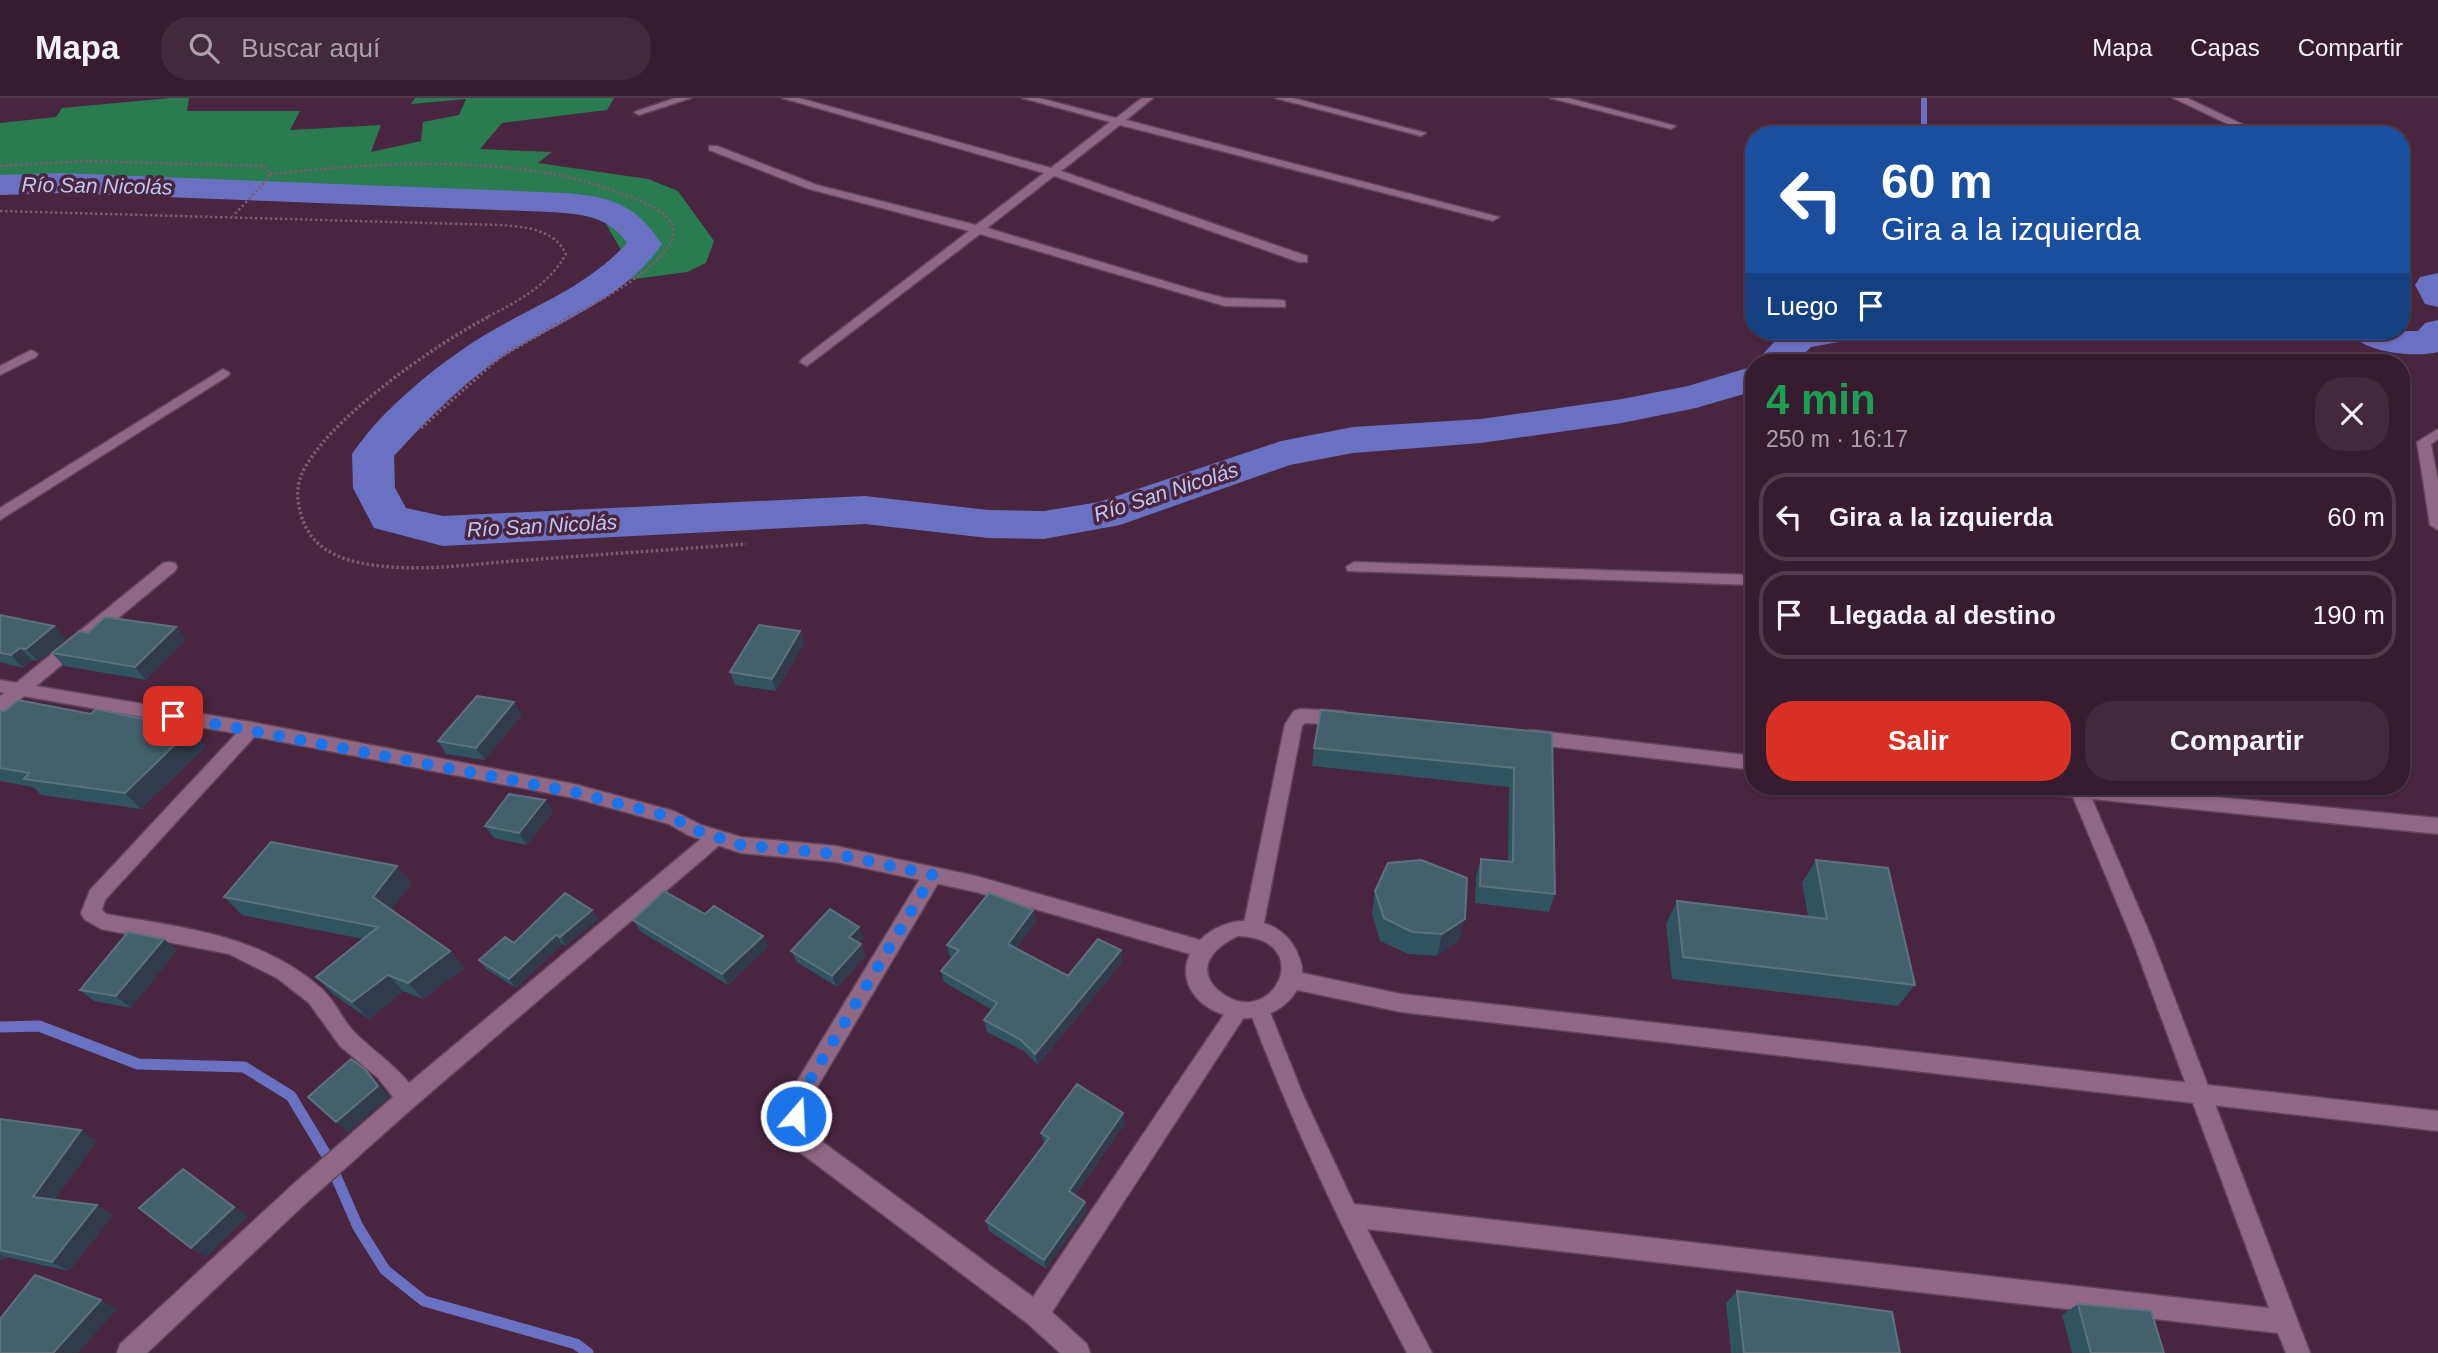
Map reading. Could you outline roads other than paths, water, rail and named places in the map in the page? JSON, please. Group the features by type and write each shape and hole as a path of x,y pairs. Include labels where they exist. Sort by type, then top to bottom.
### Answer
{"street":[{"path":"639,112 686,98"},
{"path":"787,98 1053,172 1303,259"},
{"path":"1027,98 1119,119 1493,216"},
{"path":"807,362 1148,98"},
{"path":"1280,98 1421,133"},
{"path":"1555,98 1671,126"},
{"path":"2179,98 2240,126"},
{"path":"713,148 813,187 980,230 1214,299 1281,303"},
{"path":"0,372 31,354"},
{"path":"0,515 223,373"},
{"path":"2438,433 2424,442 2438,525"},
{"path":"0,706 9,688 169,567"},
{"path":"1354,567 1745,580"},
{"path":"9,688 251,729 606,799 674,818 715,838 741,845 836,854 976,884 1202,949"},
{"path":"1253,928 1294,724 1300,716 1368,720"},
{"path":"251,729 97,896 91,913 101,921 232,946 284,972 316,997 348,1039 386,1071 408,1098"},
{"path":"1518,736 1745,762"},
{"path":"2081,795 2142,939 2198,1094 2298,1353"},
{"path":"2152,795 2438,826"},
{"path":"129,1353 297,1196 408,1098 715,838"},
{"path":"933,875 799,1098 793,1134 1036,1314 1077,1353"},
{"path":"1253,928 1280,941 1292,966 1291,980 1285,993 1273,1003 1249,1010 1224,1007 1202,988 1197,962 1202,949 1224,931 1253,928"},
{"path":"1291,980 1401,1003 2438,1121"},
{"path":"1036,1314 1249,1010"},
{"path":"1249,1010 1293,1097 1347,1215 1420,1353"},
{"path":"1347,1215 2285,1322"}],"waterway":[{"path":"1924,98 1924,126"},
{"name":"Río San Nicolás","path":"0,185 60,183 550,202 592,206 616,214 626,221 645,244 628,264 587,295 496,345 460,369 373,454 374,488 390,518 443,531 865,510 988,524 1044,525 1105,515 1281,454 1353,440 1481,431 1622,411 1696,396 1745,381"},
{"name":"Río San Nicolás","path":"2438,284 2433,285 2438,296"},
{"name":"Río San Nicolás","path":"2398,340 2427,343 2438,331"},
{"name":"Río San Nicolás","path":"1783,354 1796,340"},
{"path":"0,1027 39,1026 138,1064 244,1067 291,1096 327,1156 358,1227 385,1270 424,1301 576,1344 588,1353"}]}
